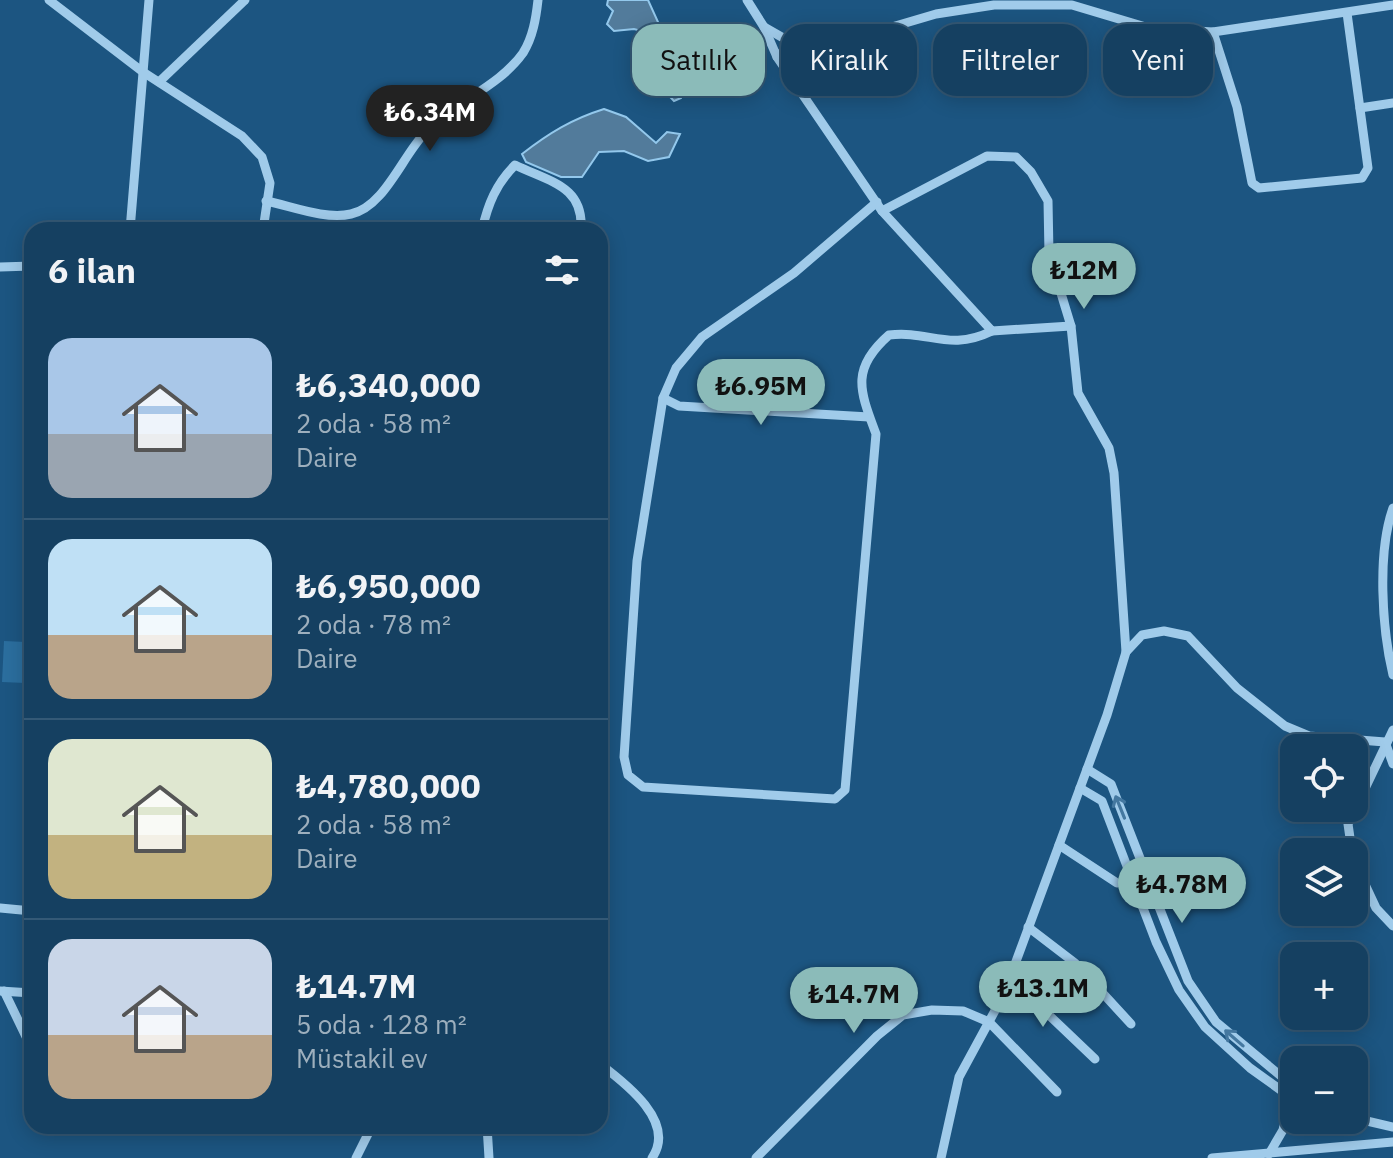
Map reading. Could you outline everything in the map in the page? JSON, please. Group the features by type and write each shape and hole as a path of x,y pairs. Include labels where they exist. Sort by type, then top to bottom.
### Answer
{"street":[{"path":"49,0 143,72 242,136 262,157 270,183 264,222"},
{"path":"131,222 149,0"},
{"path":"159,82 245,0"},
{"path":"266,201 334,215 366,208 423,135 452,106 506,72 522,54 530,40 538,0"},
{"path":"747,0 762,24"},
{"path":"902,24 966,8 1033,4 1072,5 1136,24"},
{"path":"1347,13 1368,168 1362,178 1259,188 1248,175 1237,107 1213,32 1393,5"},
{"path":"765,29 777,57 880,207 992,331"},
{"path":"777,57 781,53"},
{"path":"1360,108 1393,103"},
{"path":"941,1158 959,1077 1010,978 1087,769 1126,652 1114,473 1109,448 1078,393 1071,326 1049,254 1048,201 1031,172 1016,157 987,156 880,207 794,273 702,337 676,368 663,398 637,561 624,757 628,775 643,787 835,799 845,790 876,434 860,388 865,361 889,335 903,333 958,343 992,331 1071,326"},
{"path":"485,222 495,191 515,165 573,194 583,208 582,222"},
{"path":"0,267 24,266"},
{"path":"663,398 679,406 869,417"},
{"path":"1393,508 1385,559 1384,605 1393,675"},
{"path":"1126,652 1142,635 1164,631 1188,636 1237,688 1285,726 1309,736 1385,742"},
{"path":"1350,838 1348,824 1393,730"},
{"path":"1385,742 1393,764"},
{"path":"1087,769 1111,784 1188,981 1216,1022 1280,1081"},
{"path":"1080,788 1102,801 1156,942 1179,990 1205,1027 1250,1068 1280,1085"},
{"path":"1059,845 1117,883"},
{"path":"1368,891 1376,908 1393,926"},
{"path":"0,908 24,910"},
{"path":"1028,927 1075,963 1131,1024"},
{"path":"1010,978 1095,1059"},
{"path":"2,991 24,992"},
{"path":"2,991 24,1034"},
{"path":"756,1158 877,1036 903,1015 932,1010 963,1011 989,1022 1057,1092"},
{"path":"608,1072 651,1112 659,1135 652,1158"},
{"path":"1368,1121 1393,1127"},
{"path":"356,1158 368,1134"},
{"path":"488,1134 489,1158"},
{"path":"1269,1154 1281,1134"},
{"path":"1212,1158 1393,1142"}],"shaded area":[{"path":"608,0 648,0 658,22 632,24 632,29 614,31 607,24 613,11 607,5"},
{"path":"604,109 626,117 656,143 667,132 680,134 669,157 648,161 624,151 599,152 582,177 561,177 526,162 522,154 542,140 571,122"},
{"path":"4,641 24,642 24,683 2,682"}]}
